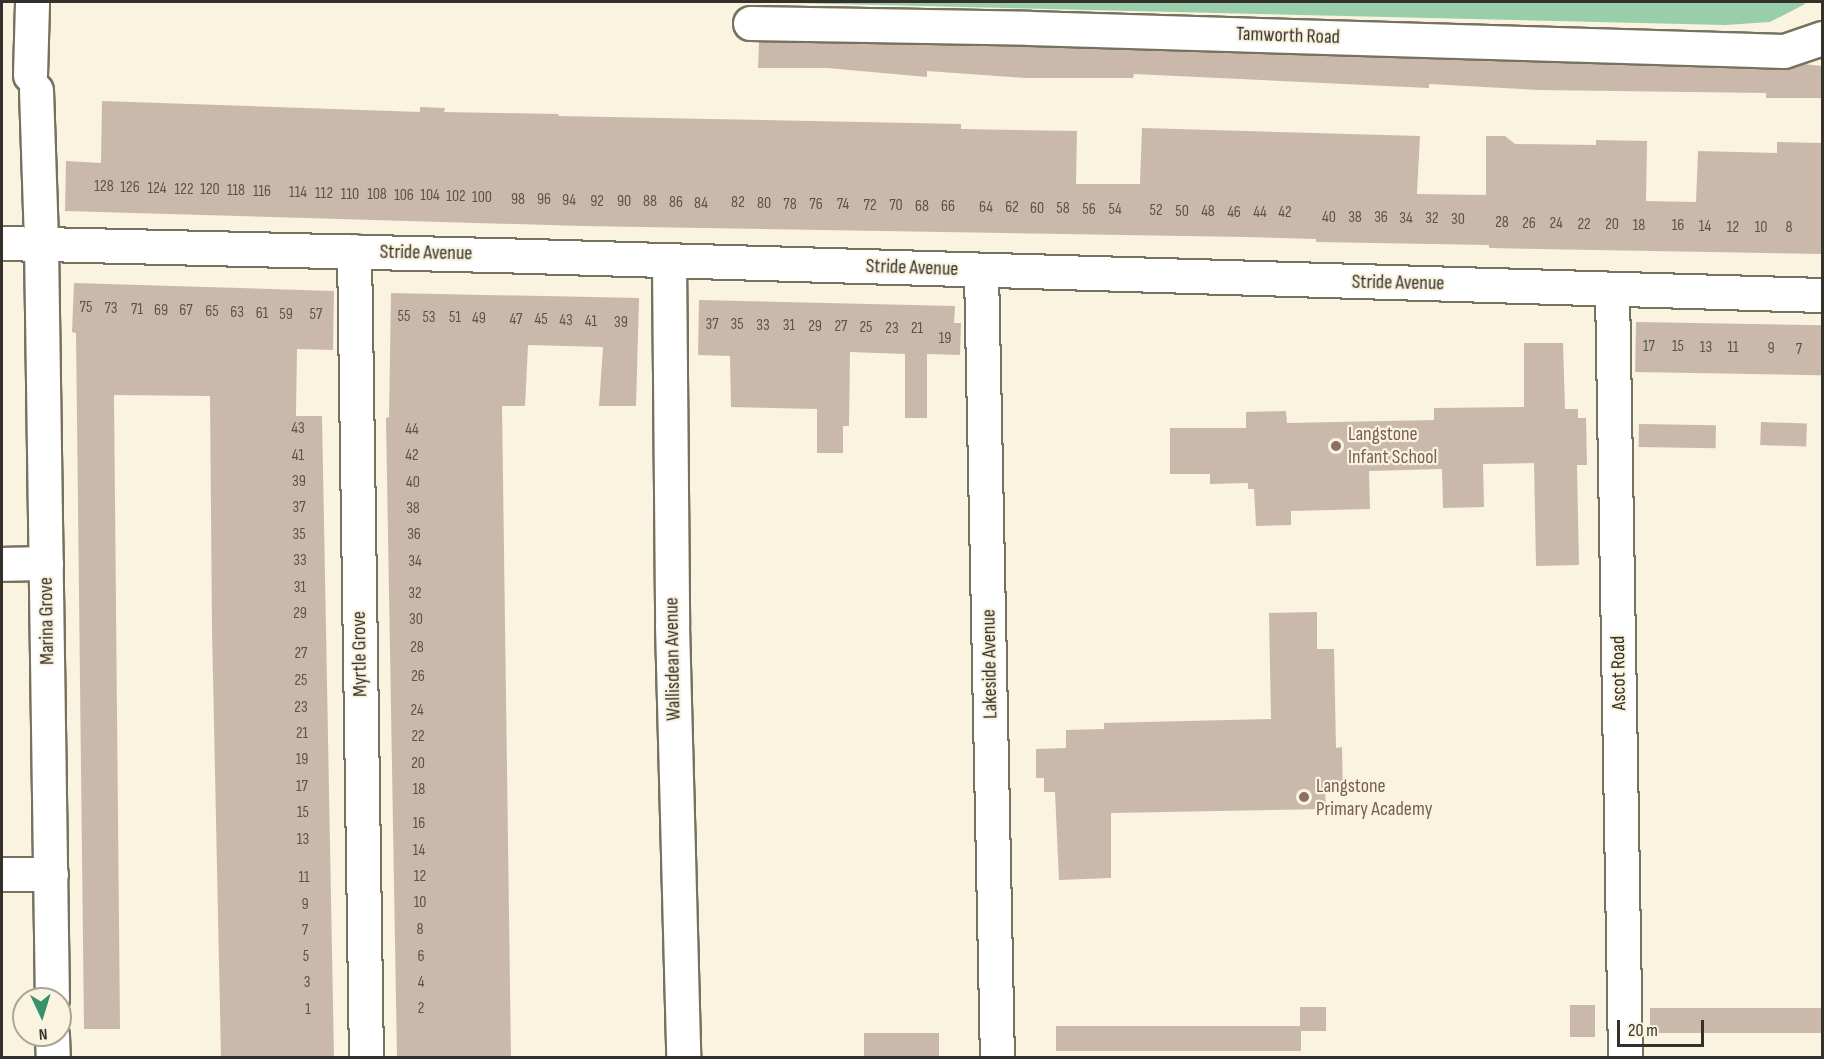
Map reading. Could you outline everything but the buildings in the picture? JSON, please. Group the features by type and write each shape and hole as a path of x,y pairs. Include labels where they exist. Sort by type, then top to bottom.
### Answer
{"street":[{"name":"Marina Grove","path":"32,2 33,82 41,243 52,987"},
{"name":"Tamworth Road","path":"750,23 1041,28 1784,51 1822,38"},
{"name":"Stride Avenue","path":"2,243 354,251 1822,295"},
{"name":"Myrtle Grove","path":"354,251 366,1058"},
{"name":"Wallisdean Avenue","path":"669,260 672,625 683,1058"},
{"name":"Lakeside Avenue","path":"981,271 997,1058"},
{"name":"Ascot Road","path":"1612,289 1625,1058"},
{"path":"2,564 46,563"},
{"path":"2,874 51,874"}],"green space":[{"path":"747,2 1804,2 1805,4 1770,22 1725,25"}],"place":[{"name":"Langstone Infant School","path":"1336,446"},
{"name":"Langstone Primary Academy","path":"1304,797"}]}
